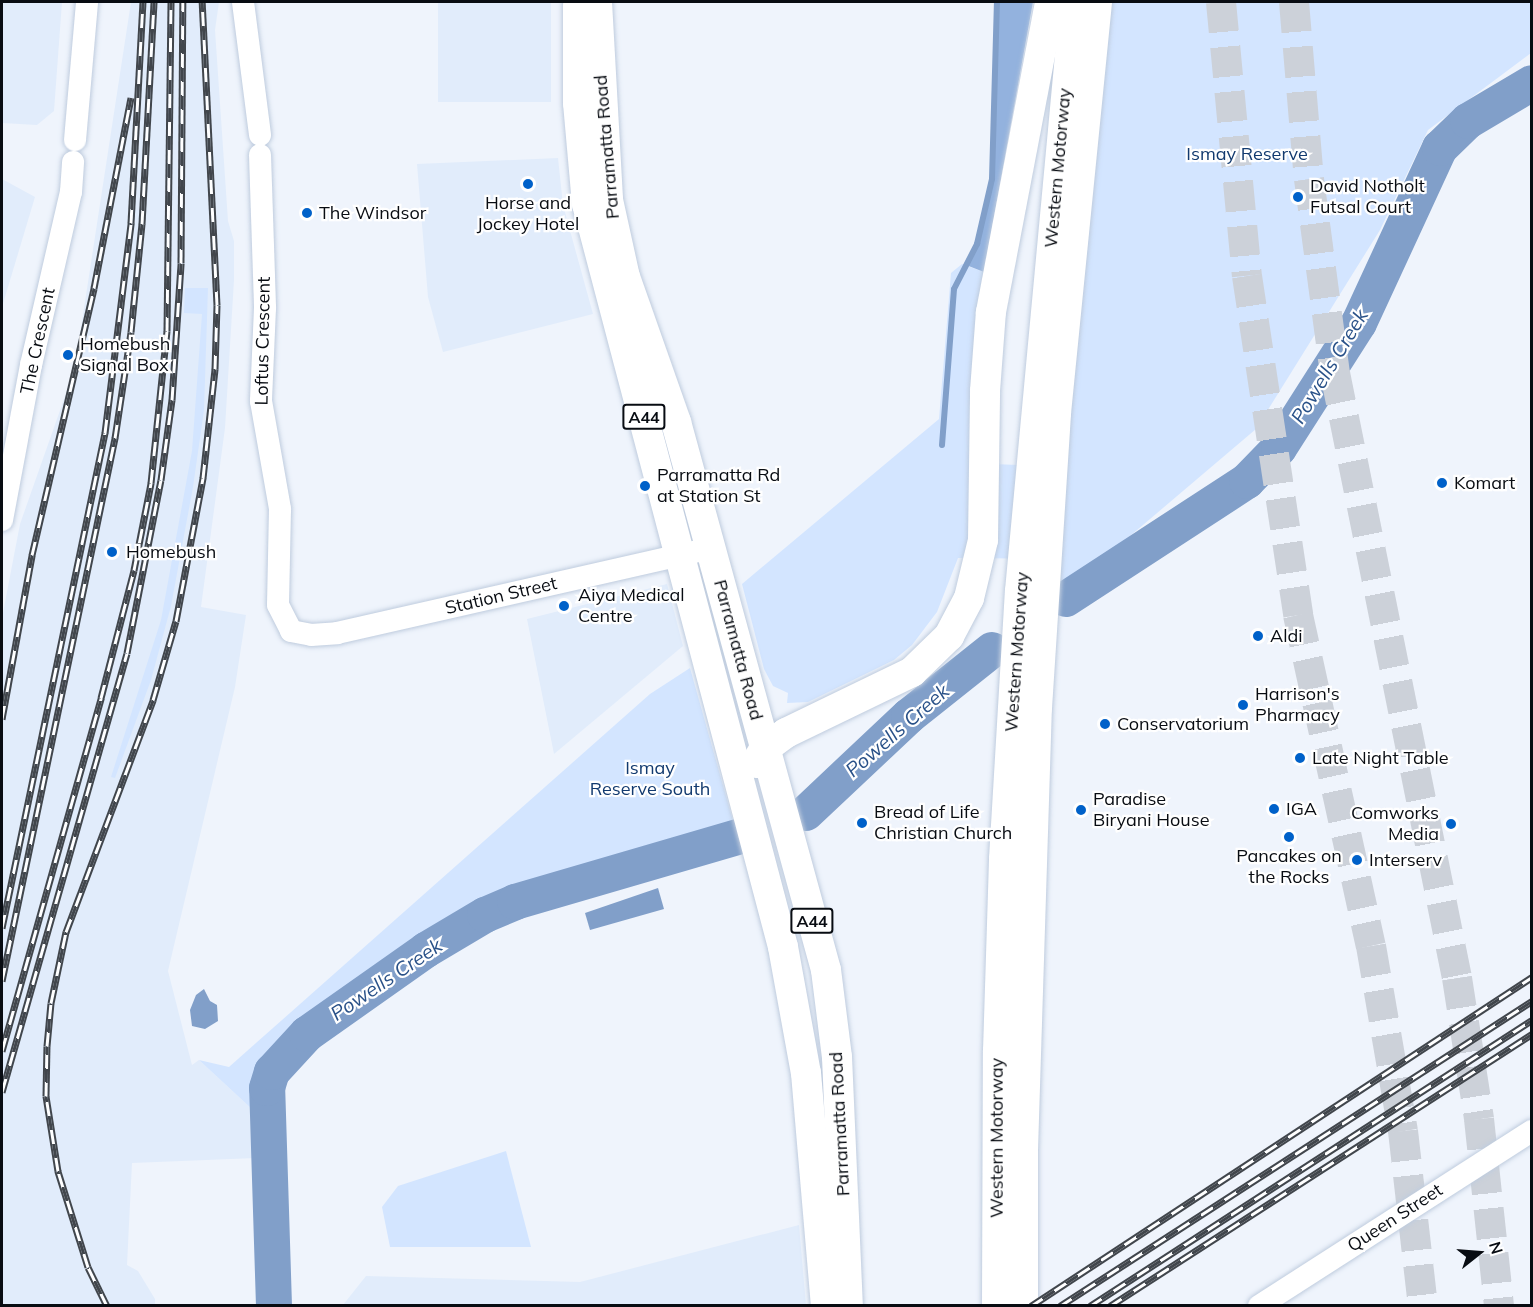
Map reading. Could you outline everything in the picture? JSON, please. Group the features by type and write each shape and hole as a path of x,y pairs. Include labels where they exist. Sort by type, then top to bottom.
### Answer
{"highway":[{"name":"Parramatta Road","path":"578,2 578,103 587,204 682,556 783,946 806,1073 826,1305"},
{"name":"Parramatta Road","path":"597,2 608,200 625,277 676,422 826,970 837,1057 849,1305"},
{"path":"783,946 779,876 755,770 757,756 786,733 912,672 937,651 959,620 979,571 983,540 983,464 993,303 1050,2"},
{"name":"Western Motorway","path":"997,1305 998,1052 1004,859 1045,412 1075,2"},
{"name":"Western Motorway","path":"1023,1305 1031,872 1045,412 1097,2"}],"street":[{"name":"The Crescent","path":"2,520 31,365 72,192 87,2"},
{"name":"Loftus Crescent","path":"243,2 260,145 265,308 261,401 280,508 278,605 291,631"},
{"name":"Station Street","path":"291,631 311,635 337,633 711,548"},
{"name":"Queen Street","path":"1259,1305 1532,1131"}],"shaded area":[{"path":"2,2 62,2 54,111 37,125 2,123"},
{"path":"131,2 219,2 215,30 228,221 234,241 234,280 225,428 201,607 246,615 235,687 168,971 192,1065 199,1060 254,1111 256,1158 132,1163 127,1265 138,1271 155,1299 155,1305 2,1306 2,618 20,524 70,382 81,328"},
{"path":"438,2 551,2 551,102 438,102"},
{"path":"999,2 1033,2 984,272 966,265 978,246 994,179"},
{"path":"558,158 563,205 593,314 443,352 428,297 417,164"},
{"path":"2,179 35,197 2,307"},
{"path":"667,584 683,646 554,754 527,619"},
{"path":"658,888 664,909 590,930 585,913"},
{"path":"204,989 210,1001 217,1005 218,1021 205,1029 192,1026 190,1010 196,995"},
{"path":"799,1225 806,1305 343,1305 366,1276 580,1282"}],"green space":[{"name":"Ismay Reserve","path":"1110,2 1531,2 1531,53 1428,130 1380,230 1256,429 1057,598 1059,559 958,558 937,612 912,645 894,660 808,702 787,703 788,693 773,686 764,669 742,584 939,419 951,273 962,264 984,272 969,463 1065,467"},
{"path":"185,288 208,288 204,410 193,487 171,606 151,680 115,778 111,777 161,620 192,451 202,314 184,313"},
{"name":"Ismay Reserve South","path":"690,668 733,821 503,893 386,965 262,1070 254,1085 254,1111 199,1060 229,1067 650,694"},
{"path":"506,1151 531,1247 390,1247 382,1207 398,1186"}],"waterway":[{"path":"942,445 954,289 977,244 992,179 997,2"},
{"name":"Powells Creek","path":"1066,599 1247,481 1279,448 1359,323 1440,148 1468,121 1532,83"},
{"name":"Powells Creek","path":"806,813 909,716 992,650"},
{"name":"Powells Creek","path":"274,1306 267,1088 272,1072 307,1034 426,950 485,915 515,902 737,837"}],"tunnel":[{"path":"1221,2 1247,276 1298,615 1371,946 1403,1131 1423,1306"},
{"path":"1294,2 1309,179 1335,373 1457,978 1479,1119 1499,1306"}],"railway":[{"path":"2,928 105,433 131,223 143,2"},
{"path":"2,981 115,438 131,332 142,224 154,2"},
{"path":"2,1051 101,698 134,570 151,483 167,331 171,2"},
{"path":"2,1092 127,653 161,480 172,400 181,263 183,2"},
{"path":"107,1306 88,1267 58,1171 46,1096 47,1046 51,1003 66,932 153,700 176,621 203,478 215,369 217,305 202,2"},
{"path":"2,719 32,555 94,288 131,98"},
{"path":"1031,1306 1532,977"},
{"path":"1060,1306 1532,1001"},
{"path":"1090,1306 1532,1020"},
{"path":"1110,1306 1532,1034"}],"place":[{"name":"Horse and Jockey Hotel","path":"528,184"},
{"name":"David Notholt Futsal Court","path":"1298,197"},
{"name":"The Windsor","path":"307,213"},
{"name":"Homebush Signal Box","path":"68,355"},
{"name":"Komart","path":"1442,483"},
{"name":"Parramatta Rd at Station St","path":"645,486"},
{"name":"Homebush","path":"112,552"},
{"name":"Aiya Medical Centre","path":"564,606"},
{"name":"Aldi","path":"1258,636"},
{"name":"Harrison's Pharmacy","path":"1243,705"},
{"name":"Conservatorium","path":"1105,724"},
{"name":"Late Night Table","path":"1300,758"},
{"name":"IGA","path":"1274,809"},
{"name":"Paradise Biryani House","path":"1081,810"},
{"name":"Bread of Life Christian Church","path":"862,823"},
{"name":"Comworks Media","path":"1451,824"},
{"name":"Pancakes on the Rocks","path":"1289,837"},
{"name":"Interserv","path":"1357,860"}]}
